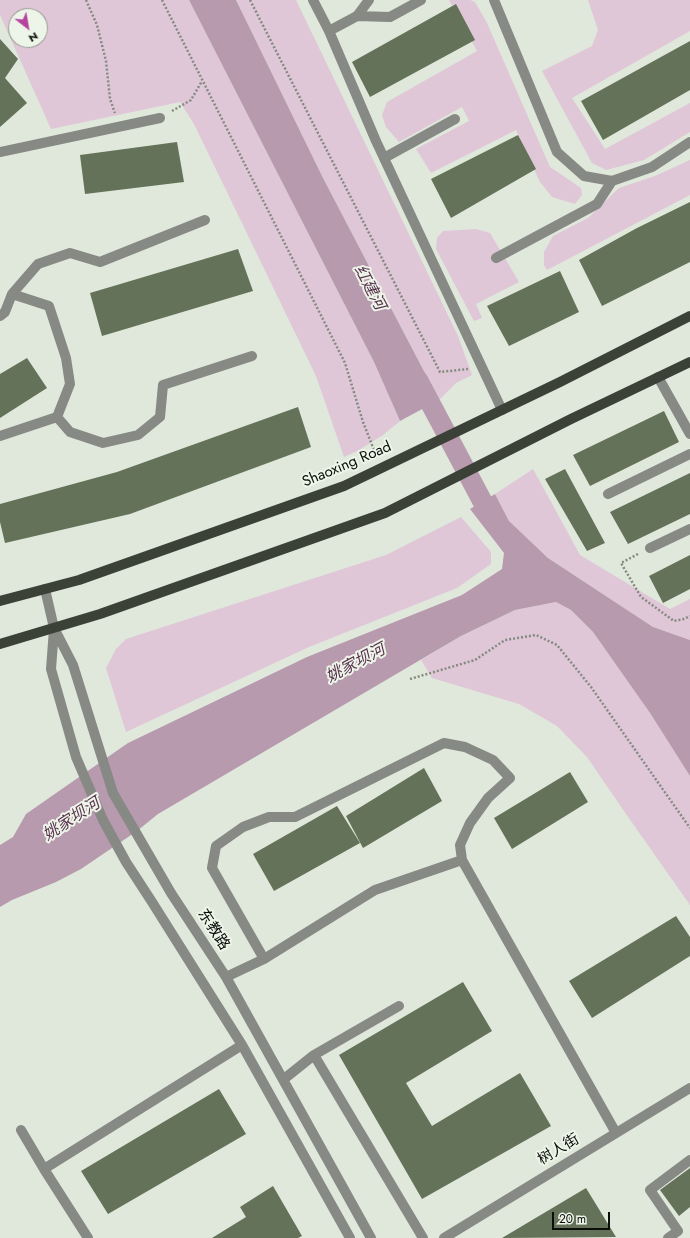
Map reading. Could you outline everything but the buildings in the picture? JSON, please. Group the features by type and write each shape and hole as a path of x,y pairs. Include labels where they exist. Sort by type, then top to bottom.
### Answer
{"main road":[{"name":"Shaoxing Road","path":"0,601 79,580 344,486 502,410 690,316"},
{"path":"0,644 100,614 385,513 690,362"}],"street":[{"path":"313,0 329,31 384,158 502,410"},
{"path":"329,31 357,16 369,0"},
{"path":"357,16 390,17 421,0"},
{"path":"494,0 557,152 584,176 612,181 652,167 690,142"},
{"path":"0,152 160,118"},
{"path":"384,158 455,119"},
{"path":"496,258 597,204 612,181"},
{"path":"0,316 5,312 12,294 38,264 70,253 100,262 205,220"},
{"path":"12,294 49,306 66,358 70,384 57,417"},
{"path":"57,417 70,432 103,443 138,436 160,417 163,386 252,356"},
{"path":"658,377 690,434"},
{"path":"0,436 57,417"},
{"path":"608,494 690,454"},
{"path":"650,548 690,529"},
{"name":"东教路","path":"45,589 54,628 72,665 114,794 171,893 226,977 371,1238"},
{"name":"东教路","path":"54,628 51,669 76,756 103,820 126,862 242,1045 350,1238"},
{"path":"264,959 212,868 216,846 243,827 268,817 296,817 444,743 465,747 493,760 510,778 488,798 470,823 460,845 462,860 616,1133"},
{"path":"226,977 264,959 375,890 462,860"},
{"path":"284,1079 314,1055 399,1006"},
{"path":"44,1169 242,1045"},
{"path":"314,1055 423,1238"},
{"name":"树人街","path":"444,1238 690,1088"},
{"path":"21,1130 88,1238"},
{"path":"668,1238 678,1231 650,1190 690,1160"}],"path":[{"path":"86,0 97,24 106,61 110,99 120,127"},
{"path":"162,0 345,363 363,422 381,468"},
{"path":"250,0 440,372 482,367"},
{"path":"160,118 192,100 202,80"},
{"path":"650,548 621,563 641,597 674,621 690,616"},
{"path":"410,679 475,660 505,640 536,635 557,645 591,687 690,828"}],"shaded area":[{"path":"0,0 189,0 374,362 400,421 383,435 359,450 344,457 316,376 194,124 180,102 51,129 15,48 48,48 48,8 8,8 8,33 0,15"},
{"path":"236,0 296,0 458,336 472,375 456,383 439,400 323,178"},
{"path":"449,0 470,0 475,2 487,23 550,167 581,188 582,195 575,204 552,197 540,182 516,130 431,173 416,149 469,121 462,107 399,142 386,127 382,115 387,102 477,51"},
{"path":"588,0 690,0 690,31 572,98 605,149 690,103 690,132 644,160 606,170 592,163 542,71 592,46 598,30"},
{"path":"690,160 690,195 547,270 544,265 544,252 553,236 588,218 619,188 655,176"},
{"path":"476,229 490,233 519,282 476,304 482,318 474,321 436,249 437,238 443,231"},
{"path":"533,469 580,555 670,609 690,599 690,640 653,627 548,558 509,521 495,494"},
{"path":"461,517 491,552 491,564 457,588 309,647 126,732 106,668 116,649 126,639 386,555"},
{"path":"556,602 571,610 593,632 650,713 690,776 690,905 587,757 557,726 519,704 432,678 421,660 461,636 515,610"}],"water":[{"path":"189,0 236,0 323,178 439,400 400,421 374,362"},
{"name":"姚家坝河","path":"495,494 509,521 548,558 653,627 690,640 690,776 650,713 593,632 571,610 556,602 515,610 461,636 158,814 137,831 81,869 56,882 12,900 0,907 0,845 13,837 26,814 128,743 307,657 462,595 502,569 504,553 470,509"}],"waterway":[{"name":"红建河","path":"418,380 488,512 498,524"}]}
